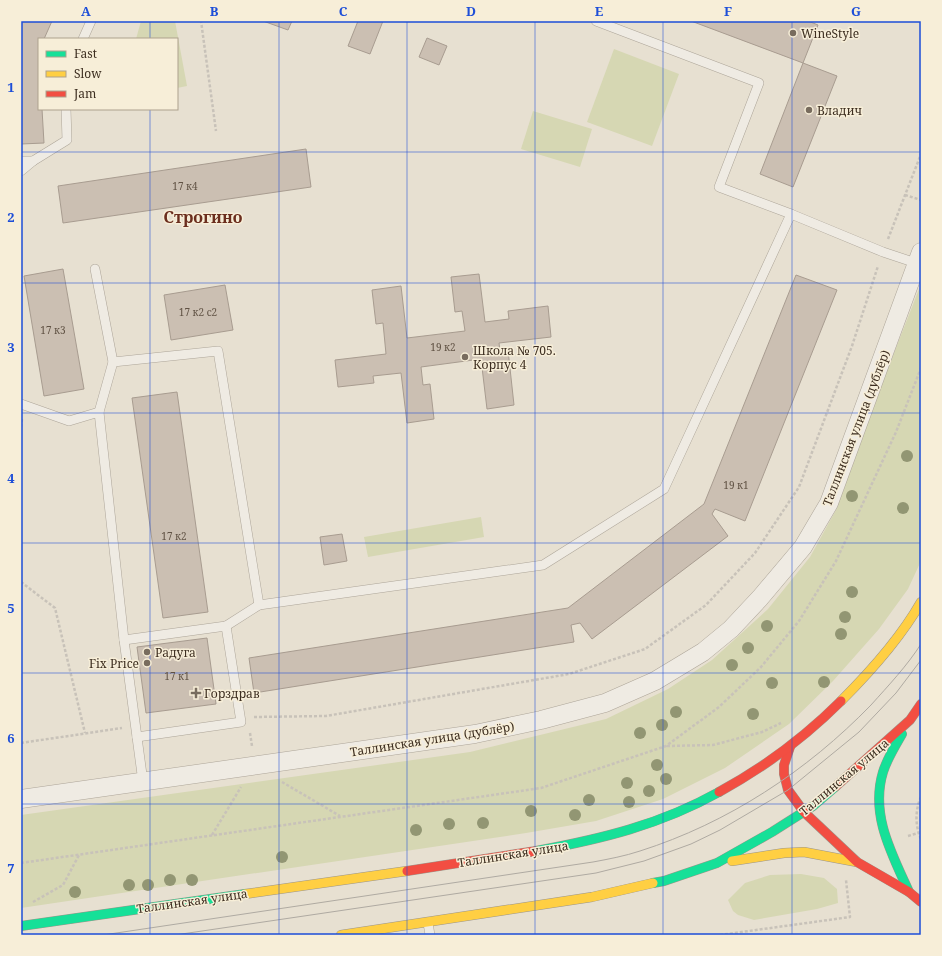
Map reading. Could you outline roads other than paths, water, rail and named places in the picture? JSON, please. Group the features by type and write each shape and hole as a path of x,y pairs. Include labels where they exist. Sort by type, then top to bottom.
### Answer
{"main road":[{"name":"Таллинская улица","path":"21,926 495,858 584,842 632,830 702,802 731,786 790,747 834,708 861,680 903,629 921,602"},
{"name":"Таллинская улица","path":"341,935 428,923 630,890 664,882 718,863 804,812 831,791 910,720 921,704"},
{"path":"909,892 882,833 878,800 883,773 892,752 910,720"},
{"path":"790,747 784,766 784,774 788,790 804,812 857,862 909,892 921,902"},
{"path":"718,863 795,852 815,853 857,862"}],"street":[{"name":"Таллинская улица (дублёр)","path":"21,800 475,734 541,720 612,700 655,681 703,652 731,629 760,598 803,547 829,503 919,258"}],"lane":[{"path":"82,38 90,21"},
{"path":"596,21 759,83 719,187 791,214 883,252 919,258"},
{"path":"21,171 33,161 67,140 66,110"},
{"path":"21,161 33,161"},
{"path":"124,640 226,626 259,605 543,565 664,489 791,214"},
{"path":"95,269 114,362 99,412 124,640 143,782"},
{"path":"114,362 218,351 259,605"},
{"path":"21,404 69,421 99,412"},
{"path":"138,737 241,722 226,626"},
{"path":"428,923 430,935"}],"tram line":[{"path":"103,935 593,862 640,851 704,826 735,810 793,773 820,752 871,705 904,668 921,644"},
{"path":"175,935 596,873 644,861 691,844 720,830 788,790 859,732 896,693 921,660"}],"place":[{"name":"WineStyle","path":"793,33"},
{"name":"Владич","path":"809,110"},
{"name":"Школа № 705. Корпус 4","path":"465,357"},
{"name":"Радуга","path":"147,652"},
{"name":"Fix Price","path":"147,663"},
{"name":"Горздрав","path":"196,693"}],"district":[{"name":"Строгино","path":"203,217"}]}
